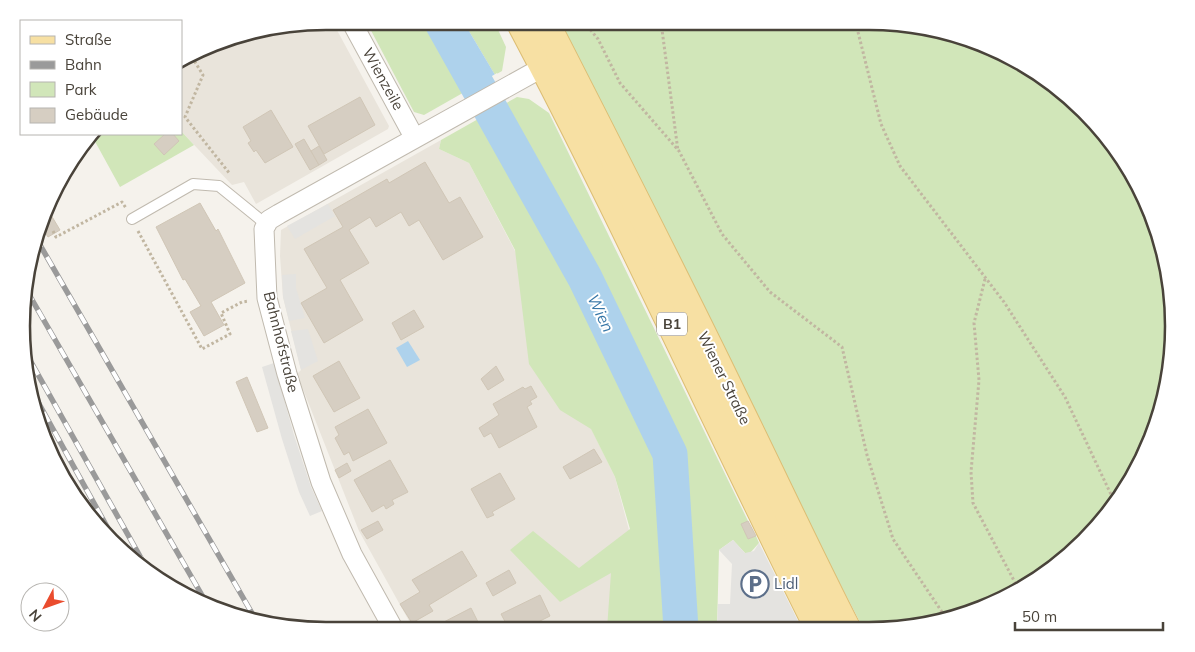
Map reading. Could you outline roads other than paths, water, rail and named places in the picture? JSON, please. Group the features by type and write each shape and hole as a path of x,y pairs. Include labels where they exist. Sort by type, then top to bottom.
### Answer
{"main road":[{"name":"Wiener Straße","path":"526,30 552,62 671,271 778,488 798,536 843,622"},
{"name":"Wiener Straße","path":"546,30 552,62 631,239 776,545 816,622"}],"street":[{"name":"Wienzeile","path":"356,30 414,137"},
{"path":"266,225 279,214 414,137 552,62"},
{"name":"Bahnhofstraße","path":"266,225 264,229 267,298 287,374 321,482 352,554 390,622"}],"lane":[{"path":"132,218 193,184 218,186 266,225"}],"water":[{"path":"431,30 468,30 501,85 474,100"},
{"path":"408,341 420,360 407,367 396,348"}],"waterway":[{"name":"Wien","path":"446,30 585,278 670,454 681,622"}],"railway":[{"path":"41,246 252,613"},
{"path":"32,299 201,594"},
{"path":"33,366 140,556"},
{"path":"42,410 105,523"}],"place":[{"name":"Lidl","path":"755,584"}]}
